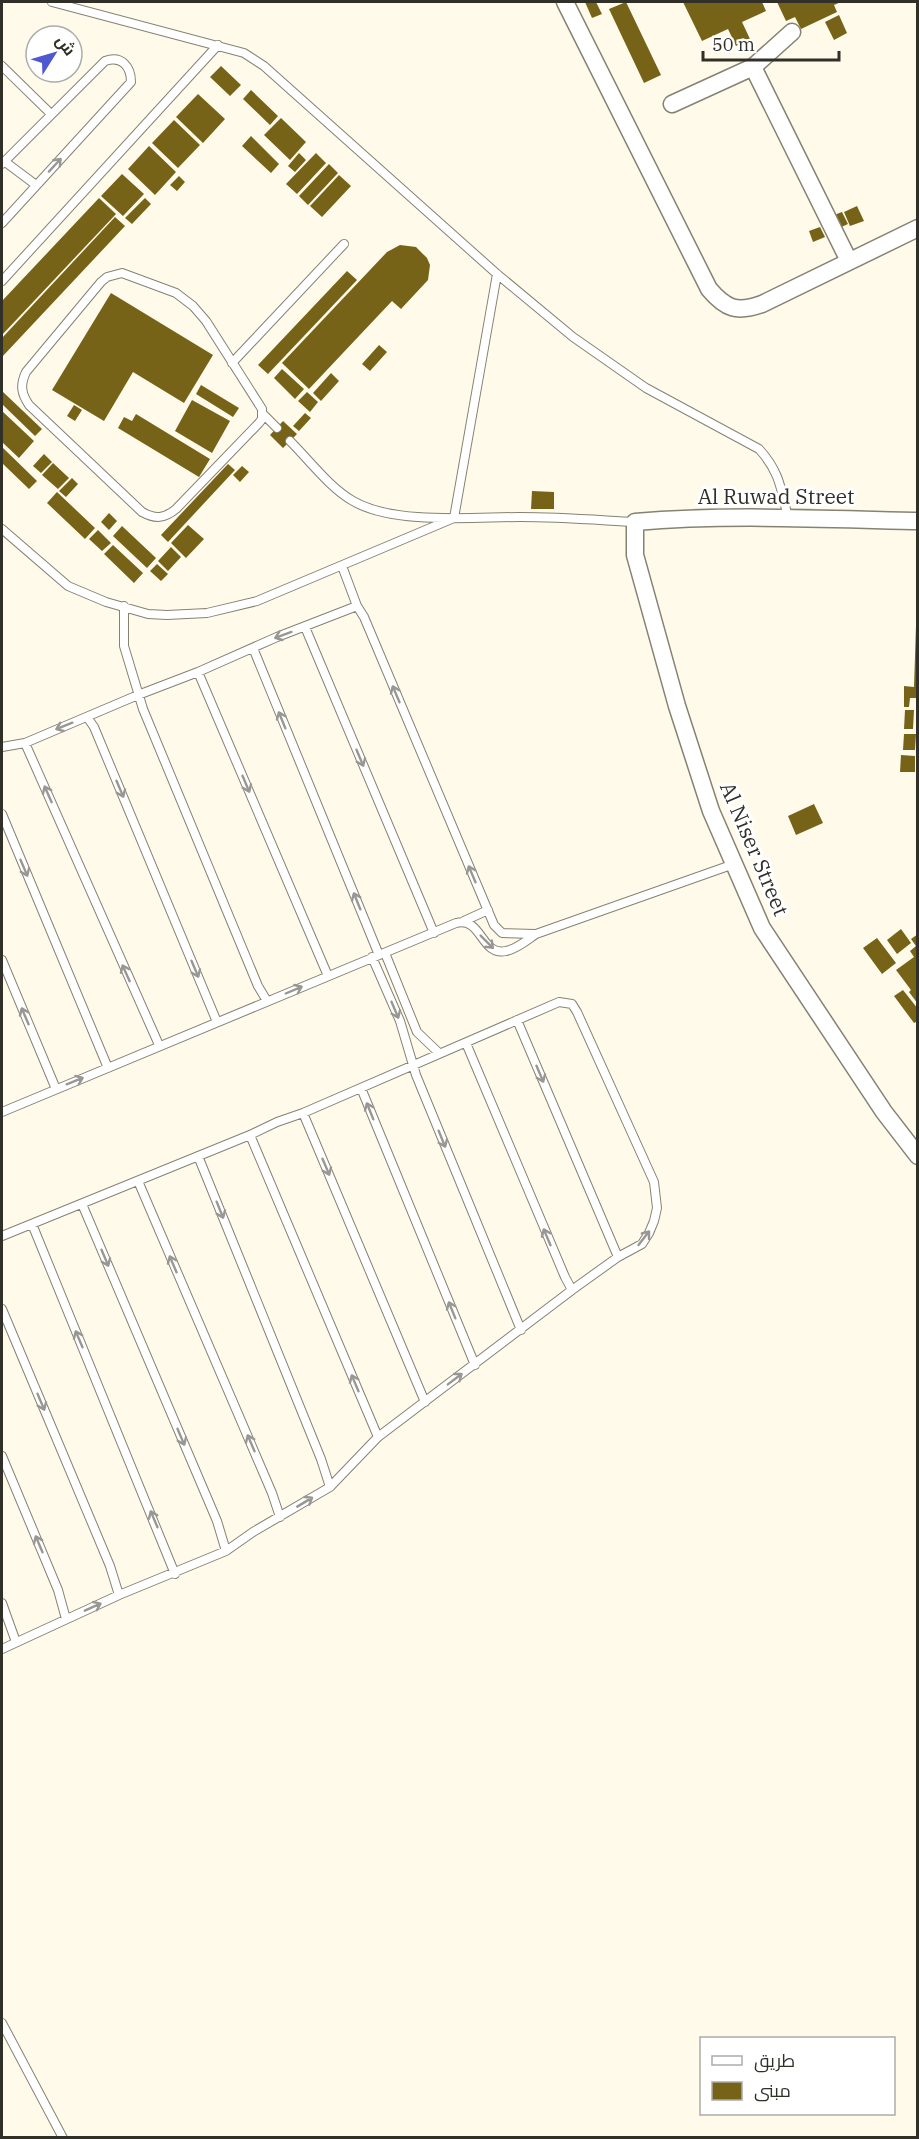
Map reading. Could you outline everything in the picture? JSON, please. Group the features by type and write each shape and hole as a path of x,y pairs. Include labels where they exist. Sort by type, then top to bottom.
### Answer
{"street":[{"path":"566,2 709,289 720,303 733,308 748,309 918,228"},
{"path":"672,104 753,67 792,32"},
{"path":"753,67 849,261"},
{"name":"Al Ruwad Street","path":"635,522 667,519 788,518 918,521"},
{"name":"Al Niser Street","path":"635,522 635,555 677,706 711,811 762,928 884,1112 918,1156"}],"lane":[{"path":"52,2 218,45 244,53 264,66 496,274 573,337 613,366 679,407 759,449 771,463 779,481 788,518"},
{"path":"2,281 218,45"},
{"path":"2,223 36,186 131,82 131,72 127,65 111,58 105,60 3,163 36,186"},
{"path":"2,66 50,113"},
{"path":"232,363 344,244"},
{"path":"263,414 259,423 176,509 160,518 150,517 29,405 21,389 26,372 101,282 114,274 130,275 176,293 185,299 206,321 263,414 277,428"},
{"path":"454,518 496,274"},
{"path":"290,441 352,501 370,509 389,513 454,518 522,517 635,522"},
{"path":"2,529 68,586 106,602 148,614 207,613 257,601 454,518"},
{"path":"342,566 494,925 502,933 536,934"},
{"path":"124,606 124,646 138,695 258,986 267,1001"},
{"path":"2,747 25,743 198,672 225,658 357,606"},
{"path":"305,627 434,933"},
{"path":"253,648 379,955 417,1032 439,1053"},
{"path":"198,672 328,976"},
{"path":"87,717 94,727 217,1022"},
{"path":"25,743 159,1046"},
{"path":"2,814 108,1068"},
{"path":"464,921 471,924 491,948 506,951 536,934 734,864"},
{"path":"2,1112 488,910"},
{"path":"379,955 407,1040 412,1065 521,1330"},
{"path":"2,960 56,1089"},
{"path":"2,1236 303,1113 559,1002 572,1004 654,1182 657,1208 649,1233 642,1244 618,1257 572,1290 378,1437 330,1487 226,1551 66,1618 2,1649"},
{"path":"517,1020 618,1257"},
{"path":"466,1042 572,1290"},
{"path":"361,1088 475,1365"},
{"path":"303,1113 425,1402"},
{"path":"250,1135 378,1437"},
{"path":"198,1156 321,1459 330,1487"},
{"path":"138,1181 272,1493 280,1517"},
{"path":"82,1204 217,1521 226,1551"},
{"path":"32,1224 175,1574"},
{"path":"2,1309 111,1566 119,1595"},
{"path":"2,1456 58,1590 66,1618"},
{"path":"2,1603 16,1642"},
{"path":"2,2023 63,2138"}],"building":[{"path":"585,2 596,2 602,14 592,18"},
{"path":"626,2 661,75 644,83 609,9"},
{"path":"683,2 762,2 766,11 742,22 750,39 736,46 728,29 702,41"},
{"path":"777,2 841,2 834,5 837,12 801,29 795,17 786,21"},
{"path":"839,15 847,33 834,40 825,22"},
{"path":"221,66 241,85 230,96 210,77"},
{"path":"251,90 278,116 270,125 243,99"},
{"path":"198,94 225,119 203,143 176,117"},
{"path":"281,118 306,142 290,160 264,135"},
{"path":"174,120 200,145 178,168 152,143"},
{"path":"251,136 279,164 271,173 242,146"},
{"path":"149,146 176,172 155,195 128,169"},
{"path":"299,153 306,160 295,172 288,166"},
{"path":"316,153 326,163 297,194 286,184"},
{"path":"329,164 338,173 308,205 299,196"},
{"path":"122,174 144,194 123,216 101,196"},
{"path":"339,175 351,186 322,217 310,206"},
{"path":"179,176 185,182 177,191 170,185"},
{"path":"99,198 116,214 2,335 2,301"},
{"path":"145,198 151,204 132,224 125,218"},
{"path":"857,206 864,221 850,226 844,212"},
{"path":"842,212 848,224 835,230 829,217"},
{"path":"115,217 125,226 2,357 2,338"},
{"path":"820,227 825,237 813,242 809,231"},
{"path":"400,245 416,247 427,258 430,265 428,280 401,309 392,301 309,389 282,363 387,252"},
{"path":"347,271 357,280 268,374 258,365"},
{"path":"111,293 213,355 184,403 133,372 104,421 52,390"},
{"path":"379,345 387,352 370,371 362,364"},
{"path":"282,369 304,389 295,399 274,378"},
{"path":"331,373 339,381 321,401 313,393"},
{"path":"201,385 239,408 233,417 196,394"},
{"path":"2,391 42,429 35,436 2,404"},
{"path":"307,392 318,402 310,412 298,401"},
{"path":"192,400 230,421 212,453 175,431"},
{"path":"74,405 82,410 75,421 67,416"},
{"path":"2,411 34,441 19,458 2,442"},
{"path":"305,413 311,418 299,431 293,426"},
{"path":"136,414 210,459 199,477 118,428 124,417 132,421"},
{"path":"283,421 297,434 283,448 270,435"},
{"path":"2,447 37,481 29,489 2,463"},
{"path":"44,454 52,462 41,473 33,466"},
{"path":"53,463 69,478 58,489 42,475"},
{"path":"228,464 235,470 168,542 161,535"},
{"path":"242,466 249,472 240,482 233,475"},
{"path":"72,478 78,484 66,497 59,491"},
{"path":"532,491 554,492 554,509 531,509"},
{"path":"57,492 95,528 85,539 47,503"},
{"path":"109,513 117,521 109,530 101,522"},
{"path":"188,525 204,539 186,558 171,543"},
{"path":"122,526 156,558 147,568 113,536"},
{"path":"98,530 111,543 102,551 89,539"},
{"path":"113,545 143,573 134,583 104,554"},
{"path":"171,547 181,557 168,571 158,561"},
{"path":"157,564 168,574 161,581 150,571"},
{"path":"916,626 918,626 918,698 910,698 909,707 904,707 904,686 914,687"},
{"path":"905,710 914,710 913,729 904,729"},
{"path":"904,734 916,734 915,750 903,750"},
{"path":"901,755 915,756 915,772 900,772"},
{"path":"814,804 823,823 796,835 788,816"},
{"path":"901,929 911,943 897,954 887,940"},
{"path":"918,934 918,1004 896,970 914,957 910,951 916,946 911,939"},
{"path":"877,938 896,963 882,974 863,948"},
{"path":"903,990 918,1009 918,1021 914,1023 894,996"}]}
